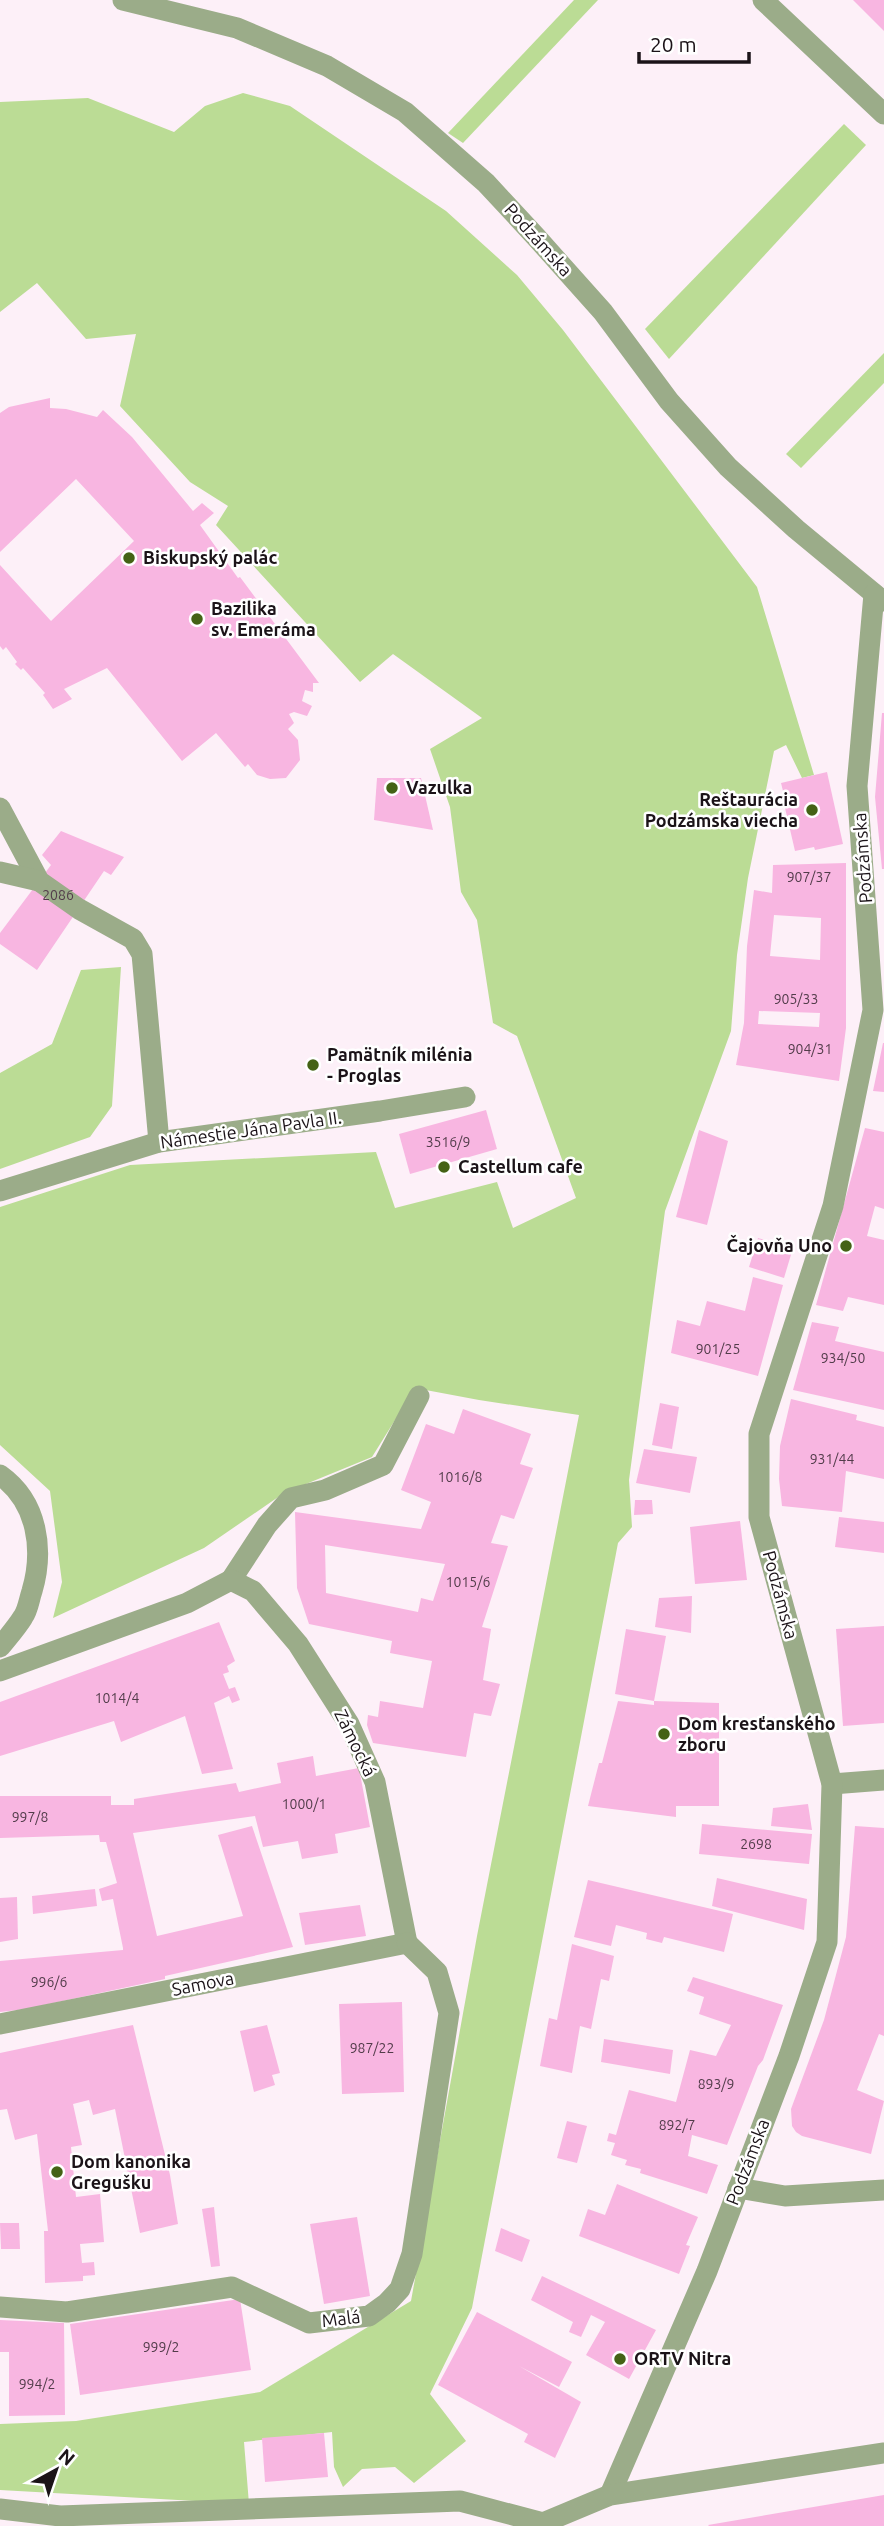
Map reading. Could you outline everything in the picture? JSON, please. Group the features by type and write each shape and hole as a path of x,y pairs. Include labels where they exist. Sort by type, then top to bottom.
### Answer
{"street":[{"name":"Podzámska","path":"123,0 237,28 327,66 405,112 486,183 536,237 603,312 669,401 728,467 796,530 881,593 858,786 873,1010 833,1206 759,1434 759,1517 832,1784 827,1942 789,2056 707,2271 611,2495"},
{"path":"763,0 884,114"},
{"path":"0,808 39,881"},
{"path":"0,872 39,881 79,909 133,939 142,954 159,1142"},
{"name":"Námestie Jána Pavla II.","path":"0,1191 159,1142 465,1097"},
{"path":"0,1671 187,1604 231,1580 267,1525 291,1498 325,1490 383,1465 419,1396"},
{"path":"0,1475 25,1504 37,1534 39,1558 24,1615 0,1647"},
{"name":"Zámocká","path":"231,1580 253,1591 299,1644 349,1724 375,1782 407,1943"},
{"path":"832,1784 884,1780"},
{"name":"Samova","path":"0,2024 407,1943"},
{"name":"Malá","path":"0,2307 67,2312 232,2287 309,2323 369,2316 387,2303 400,2289 412,2254 449,2013 437,1972 407,1943"},
{"path":"738,2189 785,2196 884,2190"},
{"path":"0,2509 60,2516 460,2501 543,2525 611,2495 884,2453"}],"green space":[{"path":"574,0 598,0 463,143 448,133"},
{"path":"243,93 290,106 446,211 517,275 563,330 757,587 814,775 802,778 786,745 774,751 748,878 737,955 731,1031 665,1211 629,1480 632,1527 618,1543 472,2308 430,2394 466,2441 414,2483 395,2467 362,2469 343,2487 334,2467 332,2432 244,2442 249,2504 0,2490 0,2424 76,2421 260,2392 411,2301 477,1936 579,1415 415,1388 372,1457 284,1493 204,1548 53,1618 62,1582 50,1491 0,1445 0,1207 130,1165 376,1152 395,1208 497,1182 513,1228 576,1198 517,1036 493,1023 477,920 461,892 450,807 430,749 482,718 393,654 360,682 216,525 228,506 190,482 120,406 136,334 86,339 37,283 0,312 0,102 88,98 174,132 205,106"},
{"path":"844,124 866,145 669,359 645,329"},
{"path":"884,353 884,383 801,468 786,454"},
{"path":"121,967 112,1106 90,1137 0,1169 0,1073 52,1044 81,970"}],"building":[{"path":"853,0 884,0 884,31"},
{"path":"50,398 50,408 97,417 103,410 132,437 193,511 202,503 214,513 200,525 319,683 313,683 313,692 305,690 302,701 312,706 307,716 294,712 289,714 294,723 288,729 298,740 300,760 286,778 270,779 257,775 248,764 245,767 216,733 182,761 107,668 64,689 72,699 53,709 43,695 45,693 23,668 21,670 15,664 17,662 6,647 3,650 0,646 0,565 51,621 134,541 76,479 0,552 0,413 9,407"},
{"path":"884,713 884,869 875,797"},
{"path":"827,772 843,844 795,851 781,783"},
{"path":"377,778 421,778 433,830 374,820"},
{"path":"61,831 124,857 111,875 104,871 37,970 0,944 0,933 51,865 42,855"},
{"path":"846,863 846,1028 839,1081 736,1065 744,1023 747,946 754,890 772,893 773,865","holes":["774,915 821,918 820,960 770,956","759,1011 820,1013 819,1027 758,1024"]},
{"path":"883,1043 884,1092 873,1091"},
{"path":"486,1110 497,1149 410,1174 399,1134"},
{"path":"865,1128 884,1132 884,1209 875,1206 867,1236 884,1240 884,1305 848,1297 843,1311 816,1305"},
{"path":"699,1130 728,1141 707,1225 676,1217"},
{"path":"758,1238 793,1248 784,1278 749,1267"},
{"path":"753,1277 783,1285 758,1376 671,1353 677,1320 700,1326 707,1301 745,1311"},
{"path":"812,1322 839,1327 835,1341 884,1352 884,1410 793,1390"},
{"path":"791,1399 857,1415 856,1420 884,1427 884,1479 846,1471 842,1512 782,1506 780,1446"},
{"path":"660,1403 679,1407 672,1449 652,1445"},
{"path":"463,1409 531,1434 520,1464 533,1468 514,1519 501,1515 491,1543 508,1546 482,1627 491,1629 483,1680 500,1684 491,1716 474,1713 466,1757 373,1743 367,1725 368,1715 378,1717 380,1701 423,1708 432,1661 390,1653 392,1641 309,1624 297,1588 295,1512 421,1529 431,1502 401,1490 426,1424 454,1434","holes":["325,1545 445,1564 433,1601 421,1598 418,1612 326,1593"]},
{"path":"644,1449 697,1457 690,1493 636,1483"},
{"path":"635,1500 652,1500 653,1514 634,1515"},
{"path":"839,1517 884,1522 884,1553 835,1547"},
{"path":"740,1521 747,1580 695,1584 690,1527"},
{"path":"692,1596 691,1633 655,1627 659,1598"},
{"path":"219,1622 235,1661 227,1666 229,1672 223,1674 229,1689 235,1687 240,1700 232,1703 229,1696 214,1703 233,1769 202,1774 185,1716 121,1742 114,1721 0,1756 0,1702"},
{"path":"884,1626 884,1723 843,1726 836,1629"},
{"path":"626,1629 666,1636 654,1701 615,1694"},
{"name":"Dom kresťanského zboru","path":"618,1701 654,1705 654,1701 719,1703 719,1806 676,1806 676,1817 588,1806"},
{"path":"313,1756 316,1776 359,1768 370,1827 335,1834 338,1853 302,1859 298,1841 263,1847 255,1816 133,1833 157,1936 243,1916 218,1835 252,1826 293,1947 44,2007 0,2012 0,1961 123,1948 113,1899 102,1901 99,1889 117,1883 106,1842 100,1842 99,1835 0,1838 0,1796 111,1796 111,1805 134,1805 134,1799 236,1783 239,1792 281,1783 277,1763"},
{"path":"808,1804 812,1830 771,1826 773,1808"},
{"path":"702,1824 812,1834 809,1864 699,1854"},
{"path":"855,1826 884,1828 884,2036 879,2034 857,2090 884,2101 871,2154 802,2136 792,2126 791,2109 824,2020 846,1937"},
{"path":"717,1878 807,1899 804,1930 712,1906"},
{"path":"588,1880 733,1914 724,1952 664,1937 662,1943 646,1939 647,1933 616,1925 611,1946 574,1937"},
{"path":"95,1889 97,1906 33,1914 32,1896"},
{"path":"17,1897 18,1939 0,1942 0,1898"},
{"path":"360,1905 366,1936 305,1945 299,1913"},
{"path":"572,1944 614,1956 609,1981 601,1979 591,2029 580,2026 572,2073 540,2066 549,2018 557,2020"},
{"path":"693,1977 783,2005 727,2145 692,2135 688,2156 718,2165 707,2194 640,2173 641,2169 625,2165 627,2160 611,2155 615,2143 607,2141 609,2133 616,2135 629,2090 676,2102 690,2050 716,2056 731,2025 699,2014 704,1997 687,1991"},
{"path":"402,2002 404,2092 342,2094 339,2004"},
{"path":"133,2025 170,2175 178,2224 140,2233 115,2109 93,2115 89,2100 73,2104 82,2145 71,2147 76,2197 100,2194 104,2242 80,2244 82,2263 94,2262 95,2275 83,2276 83,2281 45,2283 44,2231 48,2231 37,2134 15,2140 7,2109 0,2110 0,2053"},
{"path":"267,2025 280,2073 272,2075 275,2085 254,2092 240,2031"},
{"path":"604,2039 673,2050 670,2074 601,2062"},
{"path":"567,2121 587,2126 577,2163 557,2158"},
{"path":"617,2184 698,2217 686,2245 690,2246 679,2274 579,2236 588,2209 605,2215"},
{"path":"214,2207 220,2266 211,2267 202,2209"},
{"path":"357,2217 370,2296 324,2304 310,2224"},
{"path":"0,2223 19,2223 20,2249 1,2249"},
{"path":"501,2228 530,2240 522,2262 495,2251"},
{"path":"542,2276 656,2330 629,2379 586,2355 605,2322 591,2315 581,2337 569,2332 573,2322 531,2300"},
{"path":"240,2299 251,2370 80,2395 70,2324"},
{"path":"477,2312 572,2362 559,2387 519,2366 581,2402 555,2458 524,2442 528,2434 438,2385"},
{"path":"0,2320 64,2323 65,2415 9,2416 9,2352 0,2352"},
{"path":"324,2433 328,2477 265,2482 262,2438"},
{"path":"884,2495 884,2526 708,2525"}],"place":[{"name":"Biskupský palác","path":"129,558"},
{"name":"Bazilika sv. Emeráma","path":"197,619"},
{"name":"Vazulka","path":"392,788"},
{"name":"Reštaurácia Podzámska viecha","path":"812,810"},
{"name":"Pamätník milénia - Proglas","path":"313,1065"},
{"name":"Castellum cafe","path":"444,1167"},
{"name":"Čajovňa Uno","path":"846,1246"},
{"name":"Dom kresťanského zboru","path":"664,1734"},
{"name":"Dom kanonika Gregušku","path":"57,2172"},
{"name":"ORTV Nitra","path":"620,2359"}]}
